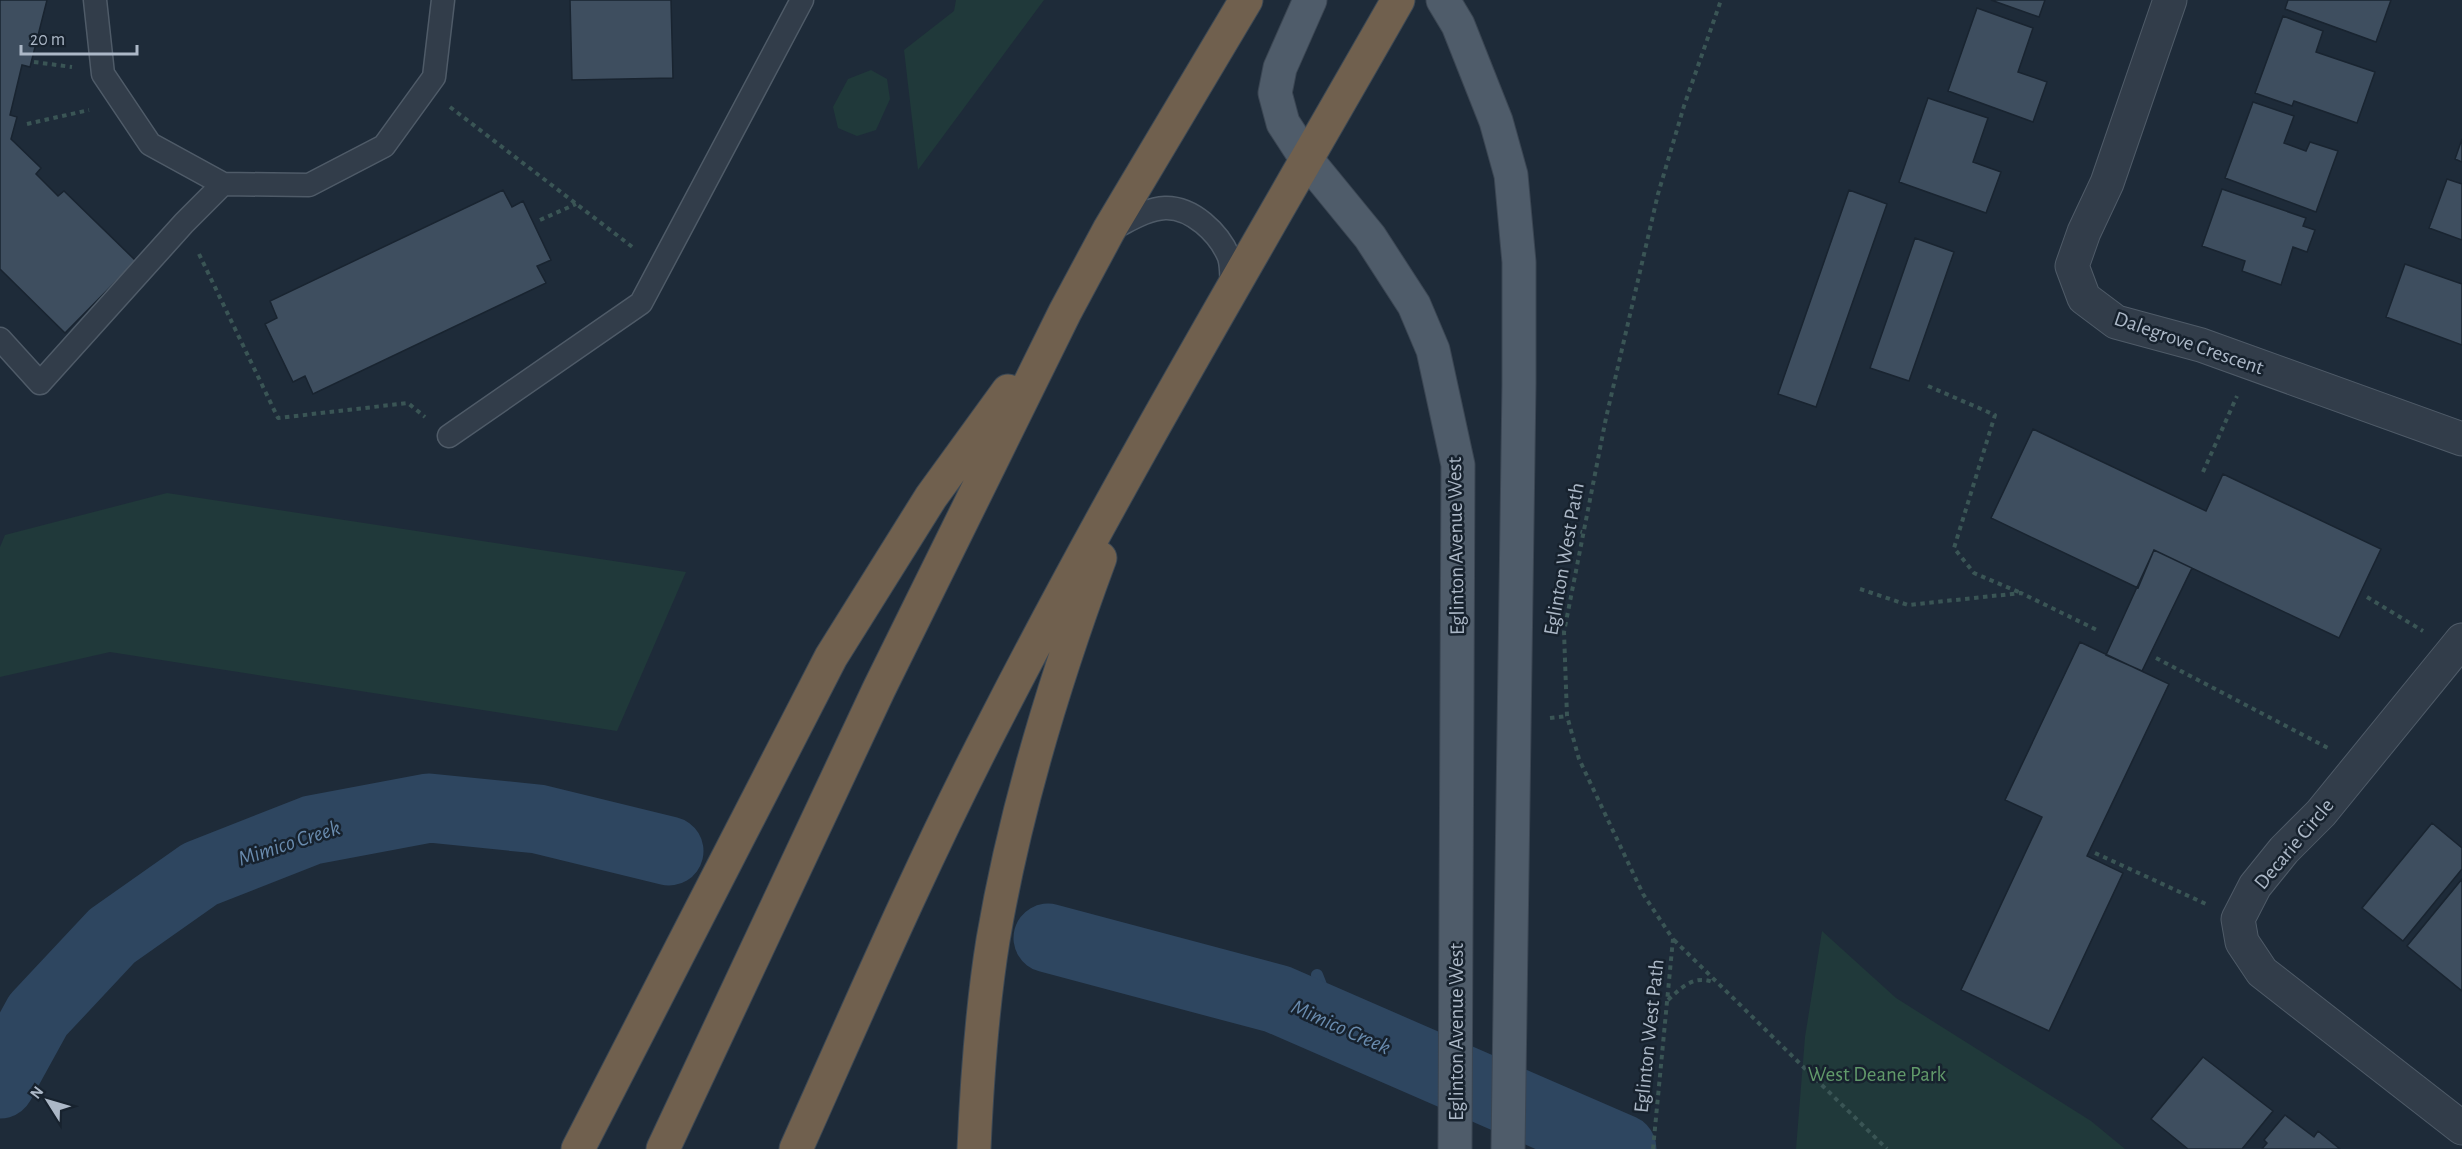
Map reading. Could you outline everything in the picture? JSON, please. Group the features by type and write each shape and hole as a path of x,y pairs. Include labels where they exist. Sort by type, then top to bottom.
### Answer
{"highway":[{"path":"663,1149 879,689 1065,312 1109,230 1246,0"},
{"path":"796,1149 889,942 993,726 1137,458 1398,0"},
{"path":"578,1149 831,657 931,497 1065,312"},
{"path":"974,1149 992,953 1009,856 1053,697 1091,580 1137,458"}],"main road":[{"name":"Eglinton Avenue West","path":"1310,0 1280,68 1275,93 1283,123 1307,160 1370,237 1414,305 1433,350 1458,465 1455,1149"},
{"path":"1443,0 1458,25 1496,121 1511,175 1519,262 1508,1149"}],"street":[{"name":"Dalegrove Crescent","path":"2170,0 2107,183 2084,232 2072,266 2084,298 2116,322 2201,345 2462,439"},
{"name":"Decarie Circle","path":"2238,919 2255,886 2284,850 2320,813 2458,644"},
{"path":"2238,919 2242,942 2262,972 2462,1128"}],"lane":[{"path":"95,0 103,74 150,144 223,184 309,185 384,146 434,77 443,0"},
{"path":"449,436 640,303 802,0"},
{"path":"0,339 40,383 184,223 223,184"},
{"path":"1109,230 1148,211 1167,208 1195,217 1216,233 1230,258 1232,289"}],"path":[{"name":"Eglinton West Path","path":"1653,1149 1673,939 1643,894 1579,759 1567,716 1564,632 1582,532 1658,194 1684,106 1722,0"},
{"path":"426,88 659,268"},
{"path":"27,124 122,102"},
{"path":"540,220 576,204"},
{"path":"184,223 278,418 408,403 449,436"},
{"path":"2203,472 2252,363"},
{"path":"1928,386 1995,415 1954,548 1974,573 2099,631"},
{"path":"1563,527 1582,532"},
{"path":"1860,589 1908,604 2021,593"},
{"path":"2367,597 2458,644"},
{"path":"2156,658 2360,765"},
{"path":"1550,718 1567,716"},
{"path":"2095,853 2238,919"},
{"path":"1673,939 1887,1149"},
{"path":"1668,1001 1684,984 1695,980 1705,979 1719,985"}],"green space":[{"path":"956,0 1044,0 918,170 904,50 954,11"},
{"path":"871,70 887,79 890,99 876,130 857,136 838,128 833,107 848,79"},
{"path":"167,493 686,572 617,731 110,652 0,677 0,547 5,535"},
{"name":"West Deane Park","path":"1822,931 1896,998 2091,1121 2125,1149 1796,1149 1805,1037"}],"building":[{"path":"0,0 47,0 30,67 22,65 10,115 17,117 11,139 41,168 36,174 58,196 64,191 136,261 65,333 0,269"},
{"path":"570,0 671,0 673,78 572,80"},
{"path":"1991,0 2045,0 2039,17"},
{"path":"2288,0 2391,0 2376,42 2285,9"},
{"path":"1977,8 2033,28 2018,72 2047,82 2033,122 1948,91"},
{"path":"2283,16 2323,31 2316,52 2375,72 2357,123 2294,101 2292,106 2255,93"},
{"path":"1928,98 1988,118 1973,162 2001,172 1986,213 1899,182"},
{"path":"2253,102 2294,116 2284,143 2306,151 2310,142 2338,151 2316,212 2225,178"},
{"path":"2462,139 2462,162 2455,159"},
{"path":"2447,179 2462,184 2462,240 2429,228"},
{"path":"2222,189 2306,218 2303,226 2315,230 2307,252 2293,247 2281,285 2242,271 2245,261 2202,246"},
{"path":"503,190 512,207 523,201 551,260 537,266 546,283 313,394 305,376 293,382 265,324 277,318 270,301"},
{"path":"1849,190 1887,204 1816,407 1778,394"},
{"path":"1915,238 1954,252 1909,381 1870,368"},
{"path":"2405,264 2462,284 2462,345 2386,317"},
{"path":"2033,429 2206,511 2223,474 2381,549 2339,638 2154,550 2138,588 1991,518"},
{"path":"2154,550 2192,568 2142,671 2106,655"},
{"path":"2080,642 2169,684 2087,856 2123,873 2049,1031 1961,990 2042,817 2005,800"},
{"path":"2432,823 2462,848 2462,869 2403,941 2362,908"},
{"path":"2462,879 2462,991 2407,946"},
{"path":"2203,1057 2273,1111 2242,1149 2188,1149 2151,1119"},
{"path":"2285,1115 2314,1137 2318,1131 2340,1149 2262,1149 2267,1143 2264,1140"}],"waterway":[{"name":"Mimico Creek","path":"0,1084 38,1015 112,936 200,874 312,830 429,808 538,819 669,851"},
{"name":"Mimico Creek","path":"1048,938 1277,999 1622,1149"},
{"path":"1317,975 1337,1026"}]}
